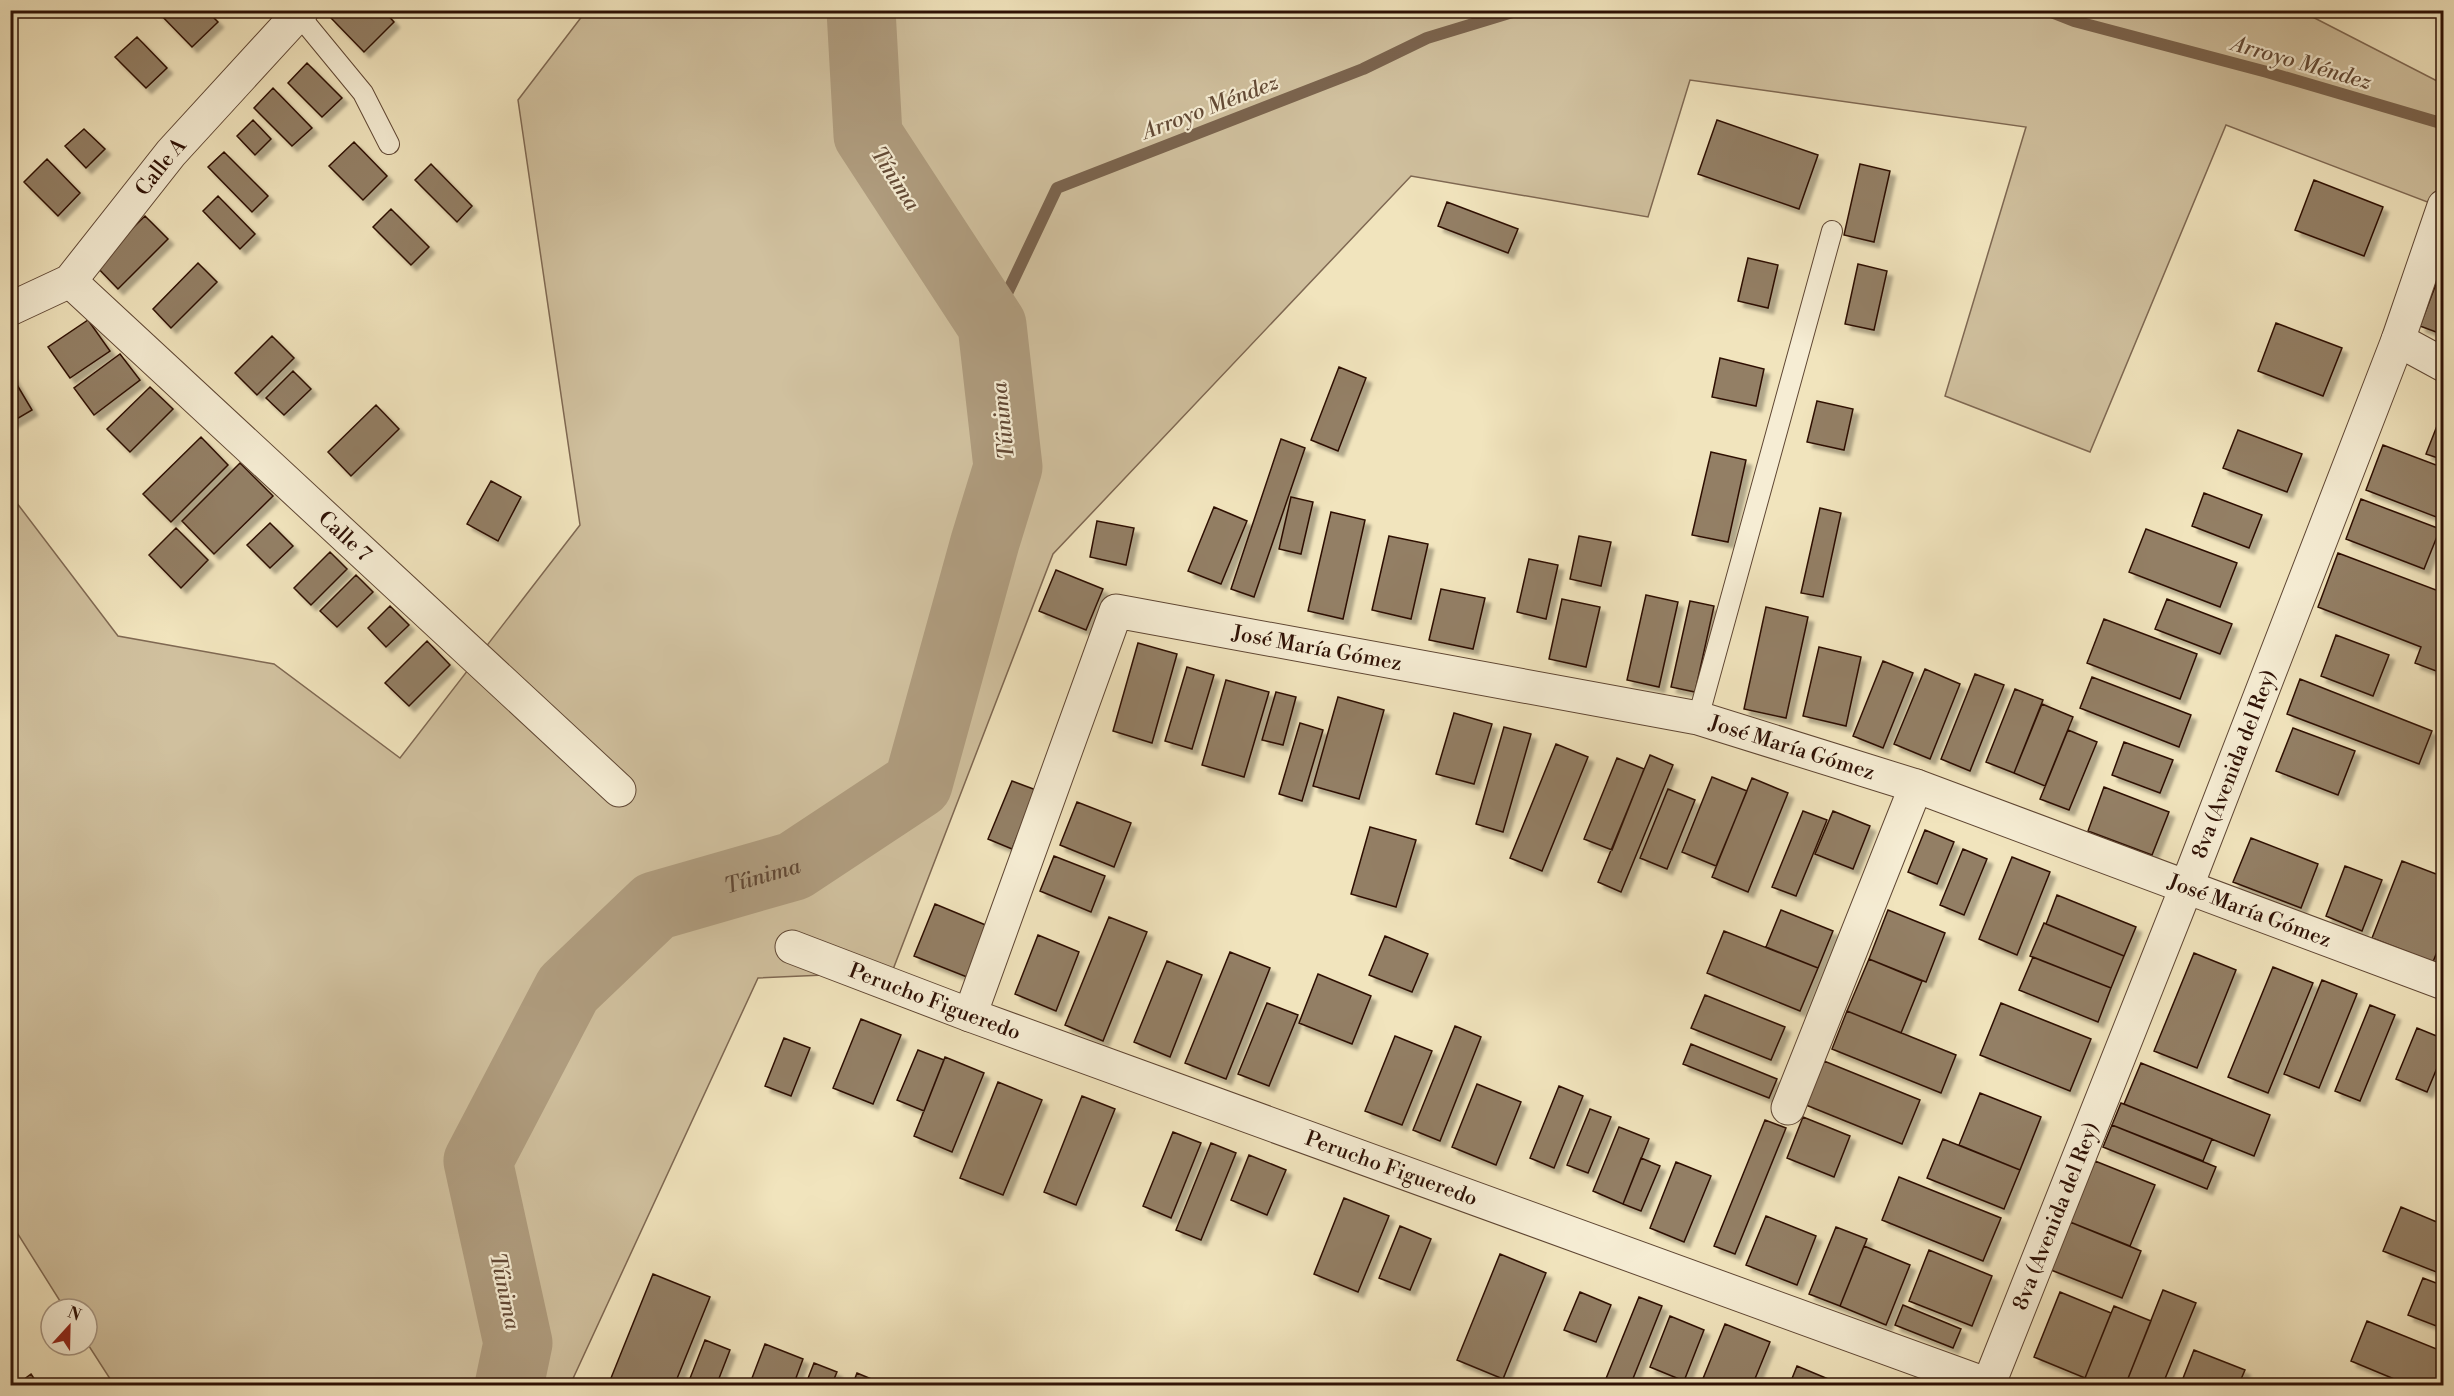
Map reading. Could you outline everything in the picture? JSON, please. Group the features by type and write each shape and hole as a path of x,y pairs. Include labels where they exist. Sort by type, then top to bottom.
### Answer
{"street":[{"name":"Calle A","path":"10,309 70,281 171,153 299,12"},
{"name":"8va (Avenida del Rey)","path":"1989,1385 2186,888 2398,340 2444,206"},
{"name":"Calle 7","path":"70,281 619,790"},
{"path":"2398,340 2444,365"},
{"name":"José María Gómez","path":"970,1015 1116,611 1698,718 1916,786 2444,983"},
{"path":"1788,1108 1916,786"},
{"name":"Perucho Figueredo","path":"792,948 970,1015 1989,1385"}],"lane":[{"path":"299,12 363,93 389,144"},
{"path":"1698,718 1832,231"}],"shaded area":[{"path":"2299,10 2443,84 2443,208 2226,125 2090,452 1945,396 2026,127 1690,80 1648,217 1411,176 1053,554 892,972 758,978 570,1385 114,1385 96,1357 99,1357 99,1297 57,1297 11,1223 10,494 118,636 274,664 400,758 580,525 518,100 586,11"}],"building":[{"path":"156,10 206,10 218,22 192,47"},
{"path":"338,10 383,10 394,22 364,52 331,18"},
{"path":"137,37 167,68 146,88 115,57"},
{"path":"307,63 342,98 322,117 288,83"},
{"path":"273,88 312,128 292,146 254,108"},
{"path":"253,120 271,139 255,155 237,136"},
{"path":"1717,120 1818,155 1799,209 1698,174"},
{"path":"84,129 105,149 86,168 65,146"},
{"path":"354,142 387,176 363,200 329,166"},
{"path":"224,152 268,196 252,212 208,167"},
{"path":"47,159 80,193 58,216 24,182"},
{"path":"431,164 472,206 457,222 415,180"},
{"path":"1860,164 1890,171 1874,242 1844,235"},
{"path":"2314,180 2383,207 2364,256 2295,230"},
{"path":"218,196 255,234 240,249 203,211"},
{"path":"1447,202 1518,229 1508,253 1438,226"},
{"path":"391,209 429,247 411,265 373,227"},
{"path":"145,216 168,239 118,289 95,265"},
{"path":"1748,258 1778,265 1768,308 1738,301"},
{"path":"198,263 217,282 171,328 153,309"},
{"path":"2444,263 2444,335 2420,326"},
{"path":"1858,264 1887,271 1874,330 1845,324"},
{"path":"88,320 110,351 70,378 48,347"},
{"path":"2276,323 2342,348 2323,396 2258,371"},
{"path":"272,336 294,358 257,395 235,373"},
{"path":"120,354 140,380 94,415 74,388"},
{"path":"1720,358 1764,369 1756,406 1712,397"},
{"path":"1339,367 1366,378 1338,451 1311,440"},
{"path":"293,371 311,389 284,415 266,398"},
{"path":"10,373 32,410 10,423"},
{"path":"150,387 173,409 130,452 107,429"},
{"path":"1817,401 1853,409 1844,450 1807,442"},
{"path":"376,405 399,429 351,476 328,452"},
{"path":"2442,413 2444,414 2444,460 2426,454"},
{"path":"2238,430 2302,454 2287,492 2223,468"},
{"path":"201,437 228,465 171,522 143,494"},
{"path":"1281,439 1305,448 1254,597 1231,589"},
{"path":"2383,445 2444,468 2444,520 2366,490"},
{"path":"1711,452 1746,460 1728,542 1692,535"},
{"path":"240,463 273,496 214,554 182,521"},
{"path":"491,481 521,497 498,541 467,524"},
{"path":"2204,493 2262,515 2249,548 2192,526"},
{"path":"1291,497 1313,502 1301,554 1279,549"},
{"path":"2361,499 2440,529 2424,569 2346,539"},
{"path":"1214,507 1247,521 1221,584 1188,571"},
{"path":"1820,508 1841,513 1823,597 1801,593"},
{"path":"1331,512 1365,520 1343,619 1308,611"},
{"path":"1097,521 1134,528 1126,565 1090,557"},
{"path":"270,523 293,546 270,568 247,545"},
{"path":"176,528 208,560 181,588 149,555"},
{"path":"2146,529 2237,563 2220,607 2129,572"},
{"path":"1389,536 1428,544 1411,619 1372,610"},
{"path":"1579,536 1611,542 1601,586 1570,579"},
{"path":"330,552 347,569 311,605 294,588"},
{"path":"2338,553 2444,593 2444,674 2415,663 2421,647 2318,607"},
{"path":"1529,559 1558,565 1546,619 1517,612"},
{"path":"1056,570 1103,589 1086,630 1039,611"},
{"path":"356,575 373,592 337,627 320,611"},
{"path":"1441,589 1485,598 1473,649 1429,640"},
{"path":"1646,595 1678,602 1659,687 1627,680"},
{"path":"1562,599 1600,607 1586,667 1549,659"},
{"path":"2167,599 2232,624 2220,654 2155,629"},
{"path":"1690,601 1714,606 1695,692 1671,687"},
{"path":"390,606 409,625 386,647 368,628"},
{"path":"1766,607 1808,617 1786,718 1744,709"},
{"path":"2104,619 2197,654 2180,699 2087,663"},
{"path":"2336,635 2389,655 2373,696 2321,676"},
{"path":"427,641 450,665 409,706 385,683"},
{"path":"1138,643 1177,654 1152,743 1113,731"},
{"path":"1819,647 1861,657 1846,726 1803,716"},
{"path":"1883,661 1913,673 1883,748 1853,736"},
{"path":"1187,667 1214,675 1192,749 1165,741"},
{"path":"1925,669 1960,684 1930,759 1894,744"},
{"path":"1975,674 2004,685 1970,771 1941,759"},
{"path":"2092,677 2191,715 2179,747 2080,708"},
{"path":"2300,679 2432,731 2419,764 2287,714"},
{"path":"1226,680 1269,692 1244,777 1202,765"},
{"path":"2015,689 2043,700 2014,773 1986,762"},
{"path":"1276,692 1296,697 1283,745 1262,740"},
{"path":"1338,697 1384,710 1359,799 1313,786"},
{"path":"2042,704 2073,717 2045,786 2014,773"},
{"path":"1454,713 1492,724 1474,784 1436,774"},
{"path":"1300,723 1323,730 1302,801 1279,794"},
{"path":"1504,727 1531,734 1503,832 1476,824"},
{"path":"2293,728 2355,751 2338,795 2276,771"},
{"path":"2068,730 2097,742 2069,810 2040,799"},
{"path":"2124,742 2173,760 2160,793 2112,775"},
{"path":"1556,744 1588,757 1542,871 1510,858"},
{"path":"1650,755 1673,765 1621,892 1598,882"},
{"path":"1617,758 1644,769 1612,850 1584,839"},
{"path":"1712,777 1747,791 1716,866 1682,852"},
{"path":"1752,778 1788,793 1748,892 1712,877"},
{"path":"1012,781 1036,790 1012,849 988,839"},
{"path":"2104,787 2169,812 2152,855 2088,831"},
{"path":"1668,789 1695,800 1667,869 1640,858"},
{"path":"1077,802 1131,823 1114,867 1060,845"},
{"path":"1803,811 1827,820 1796,896 1772,887"},
{"path":"1833,811 1870,826 1853,869 1815,854"},
{"path":"1370,827 1416,840 1396,907 1351,894"},
{"path":"1925,830 1954,842 1937,884 1908,872"},
{"path":"2251,838 2318,864 2301,908 2233,882"},
{"path":"1963,849 1987,859 1964,915 1940,905"},
{"path":"1054,856 1105,876 1091,912 1040,891"},
{"path":"2012,857 2050,872 2017,955 1979,939"},
{"path":"2402,861 2444,877 2444,934 2433,962 2372,938"},
{"path":"2345,866 2382,880 2362,931 2326,916"},
{"path":"2057,895 2136,927 2124,956 2046,924"},
{"path":"935,904 988,926 967,977 914,956"},
{"path":"1781,910 1833,931 1818,968 1766,947"},
{"path":"1888,910 1945,933 1926,982 1869,959"},
{"path":"1109,917 1147,932 1103,1041 1065,1025"},
{"path":"2044,923 2124,956 2111,988 2030,956"},
{"path":"1724,931 1818,968 1800,1011 1707,973"},
{"path":"1038,935 1079,952 1056,1011 1015,994"},
{"path":"1385,936 1428,954 1412,992 1369,975"},
{"path":"1230,952 1270,968 1226,1079 1185,1063"},
{"path":"2194,953 2236,970 2197,1068 2154,1051"},
{"path":"2033,957 2111,988 2098,1022 2019,990"},
{"path":"1869,959 1922,981 1901,1033 1847,1011"},
{"path":"1167,961 1202,975 1170,1057 1134,1042"},
{"path":"2273,967 2313,983 2268,1093 2228,1077"},
{"path":"1318,974 1371,996 1352,1044 1299,1023"},
{"path":"2322,980 2357,994 2319,1088 2284,1074"},
{"path":"1705,995 1785,1027 1771,1060 1691,1028"},
{"path":"1267,1003 1298,1015 1269,1086 1238,1074"},
{"path":"2001,1003 2091,1039 2070,1091 1980,1055"},
{"path":"2370,1005 2395,1015 2360,1101 2335,1091"},
{"path":"1847,1011 1956,1055 1941,1093 1832,1049"},
{"path":"861,1019 901,1035 873,1104 833,1088"},
{"path":"1455,1026 1481,1037 1440,1141 1413,1130"},
{"path":"2417,1028 2444,1039 2444,1051 2427,1092 2396,1079"},
{"path":"1395,1036 1432,1051 1402,1125 1365,1111"},
{"path":"784,1038 810,1048 791,1096 765,1086"},
{"path":"1691,1044 1777,1079 1769,1098 1683,1064"},
{"path":"918,1050 944,1060 924,1111 897,1100"},
{"path":"945,1057 984,1073 952,1152 914,1136"},
{"path":"1824,1061 1920,1100 1902,1144 1806,1105"},
{"path":"2141,1063 2270,1115 2254,1156 2124,1104"},
{"path":"998,1082 1042,1100 1003,1195 960,1178"},
{"path":"1477,1084 1521,1102 1496,1165 1452,1147"},
{"path":"1559,1086 1583,1096 1554,1168 1530,1158"},
{"path":"1980,1093 2041,1117 2020,1170 1959,1145"},
{"path":"1082,1096 1115,1109 1076,1205 1044,1192"},
{"path":"2121,1103 2212,1139 2203,1161 2112,1125"},
{"path":"1590,1109 1611,1117 1588,1173 1567,1165"},
{"path":"1803,1117 1850,1136 1834,1177 1787,1158"},
{"path":"1765,1120 1786,1128 1735,1254 1714,1246"},
{"path":"2112,1125 2216,1167 2207,1189 2103,1147"},
{"path":"1619,1127 1649,1139 1623,1204 1593,1191"},
{"path":"1173,1132 1201,1143 1171,1218 1143,1206"},
{"path":"1943,1139 2020,1170 2004,1209 1927,1178"},
{"path":"1211,1143 1236,1153 1201,1240 1176,1230"},
{"path":"1249,1155 1286,1170 1267,1215 1231,1200"},
{"path":"1641,1158 1660,1166 1641,1211 1623,1204"},
{"path":"2095,1161 2155,1185 2130,1246 2070,1222"},
{"path":"1676,1162 1711,1176 1684,1242 1650,1228"},
{"path":"1899,1177 2001,1218 1983,1261 1882,1220"},
{"path":"1344,1198 1389,1216 1358,1292 1314,1274"},
{"path":"2401,1207 2444,1225 2444,1275 2383,1251"},
{"path":"1766,1216 1816,1236 1797,1285 1746,1265"},
{"path":"2070,1222 2141,1251 2122,1298 2051,1270"},
{"path":"1400,1226 1431,1239 1410,1290 1379,1278"},
{"path":"1836,1227 1867,1239 1840,1306 1809,1294"},
{"path":"1864,1246 1910,1265 1886,1325 1840,1306"},
{"path":"1929,1250 1992,1276 1972,1326 1909,1301"},
{"path":"1500,1254 1546,1273 1503,1379 1457,1360"},
{"path":"653,1274 710,1297 674,1386 630,1386 611,1378"},
{"path":"2423,1278 2444,1286 2444,1329 2408,1315"},
{"path":"2163,1290 2196,1303 2162,1386 2125,1386"},
{"path":"1580,1292 1611,1305 1596,1342 1564,1330"},
{"path":"2060,1292 2111,1313 2085,1378 2034,1357"},
{"path":"1639,1297 1662,1306 1630,1386 1603,1386"},
{"path":"1903,1305 1961,1329 1953,1348 1895,1325"},
{"path":"2114,1306 2151,1321 2125,1386 2104,1386 2085,1378"},
{"path":"1670,1316 1704,1330 1684,1381 1650,1367"},
{"path":"2367,1321 2444,1352 2444,1386 2411,1386 2351,1361"},
{"path":"1725,1324 1770,1342 1752,1386 1700,1386"},
{"path":"705,1340 730,1350 716,1386 687,1386"},
{"path":"765,1344 803,1359 793,1386 749,1386"},
{"path":"2194,1350 2245,1370 2238,1386 2180,1386"},
{"path":"814,1363 837,1372 831,1386 805,1386"},
{"path":"1797,1366 1845,1386 1789,1386"},
{"path":"857,1373 888,1386 852,1386"},
{"path":"31,1374 39,1386 15,1386"}],"waterway":[{"name":"Tíinima","path":"509,1386 518,1343 478,1161 568,989 655,906 794,866 918,784 1008,467 992,325 868,135 861,10"},
{"name":"Arroyo Méndez","path":"992,325 1057,188 1363,69 1427,38 1519,10"},
{"name":"Arroyo Méndez","path":"2046,10 2074,21 2267,72 2444,124"}],"water label":[{"name":"Tínima","path":"896,178"}]}
